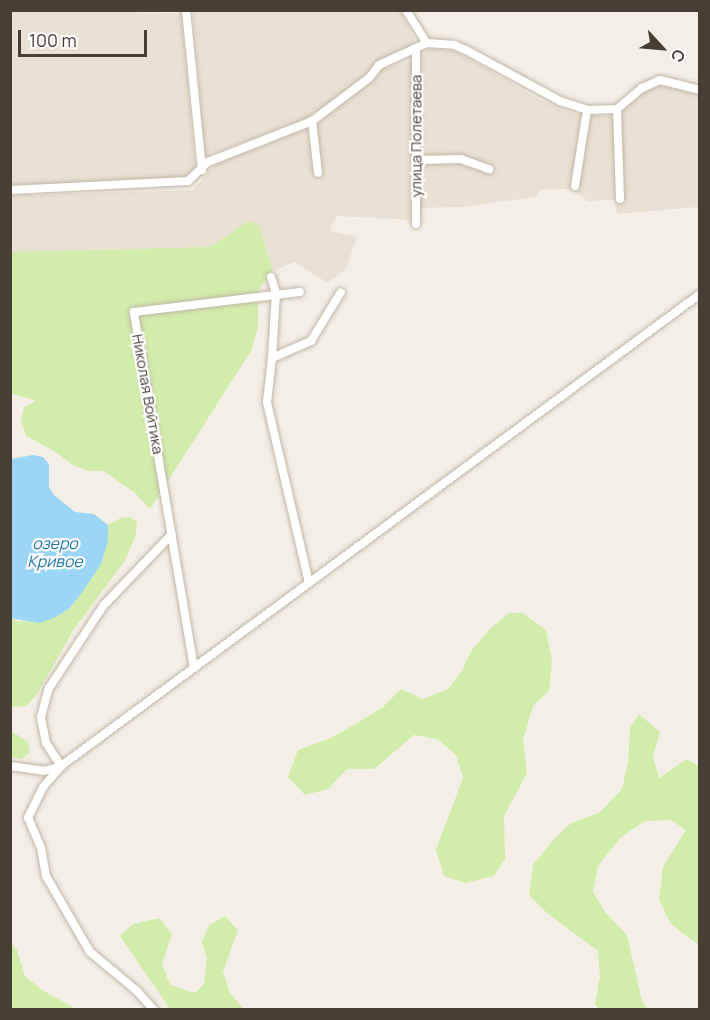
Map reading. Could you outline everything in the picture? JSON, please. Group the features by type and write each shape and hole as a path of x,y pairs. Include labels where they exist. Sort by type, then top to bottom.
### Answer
{"street":[{"path":"186,10 202,170"},
{"path":"406,10 428,43 454,45 466,50 560,101 587,110 617,109 642,88 660,80 699,90"},
{"name":"улица Полетаева","path":"10,190 188,182 208,162 312,121 369,78 379,65 428,43"},
{"name":"улица Полетаева","path":"416,49 416,224"},
{"path":"617,109 620,199"},
{"path":"575,186 587,110"},
{"path":"312,121 318,173"},
{"path":"417,160 461,159 489,169"},
{"path":"271,277 276,295 267,402 309,583"},
{"name":"Николая Войтика","path":"172,534 134,312 300,292"},
{"path":"272,358 311,341 340,292"},
{"path":"154,1010 137,991 90,952 46,876 41,848 28,818 43,787 62,766 699,294"},
{"path":"172,534 194,668"},
{"path":"62,766 46,743 41,717 49,688 104,605 172,534"},
{"path":"10,766 44,771 62,766"}],"shaded area":[{"path":"218,10 401,11 414,39 411,49 305,119 205,156 193,12"},
{"path":"10,11 182,13 195,170 186,178 11,185"},
{"path":"428,48 456,51 540,100 581,116 615,116 635,97 660,85 699,95 699,207 617,214 615,200 588,201 571,189 539,190 537,197 460,207 420,208 423,56"},
{"path":"413,60 411,220 336,216 330,231 357,237 346,269 328,283 294,262 273,271 258,224 247,222 210,247 11,252 10,196 193,190 216,164 306,129 371,82 380,70"}],"green space":[{"path":"247,222 258,223 273,271 258,290 258,328 251,351 150,509 135,493 104,471 88,471 71,464 56,452 26,436 21,419 24,407 36,401 11,393 10,252 210,247"},
{"path":"130,517 137,522 136,535 124,562 74,629 37,694 26,706 13,707 10,705 10,618 20,622 70,608 101,564 108,541 108,525 121,518"},
{"path":"509,613 523,613 546,630 552,661 549,691 533,706 523,740 527,773 504,816 505,859 494,876 465,883 444,876 436,850 463,778 456,755 437,739 414,735 374,769 347,769 328,789 305,795 288,777 298,750 331,738 357,723 383,707 401,689 423,699 448,689 462,671 471,651 491,628"},
{"path":"639,714 660,732 653,757 659,778 687,759 699,767 699,945 671,924 659,900 663,867 686,830 671,820 645,821 620,838 598,866 593,892 605,912 627,935 642,1001 648,1009 600,1009 595,1005 600,976 598,951 547,913 529,895 533,865 553,840 571,823 599,813 622,789 628,762 630,728"},
{"path":"11,731 28,742 30,753 21,759 11,757"},
{"path":"225,916 238,930 223,972 229,991 243,1009 170,1009 120,936 133,924 159,918 172,934 162,964 170,985 195,993 204,984 207,957 202,942 209,925"},
{"path":"10,942 17,950 25,976 42,990 76,1009 11,1009"}],"water":[{"name":"озеро Кривое","path":"33,455 43,457 49,464 49,487 54,495 75,512 94,514 108,525 108,541 101,564 83,591 70,608 54,618 39,623 10,618 11,459"}]}
